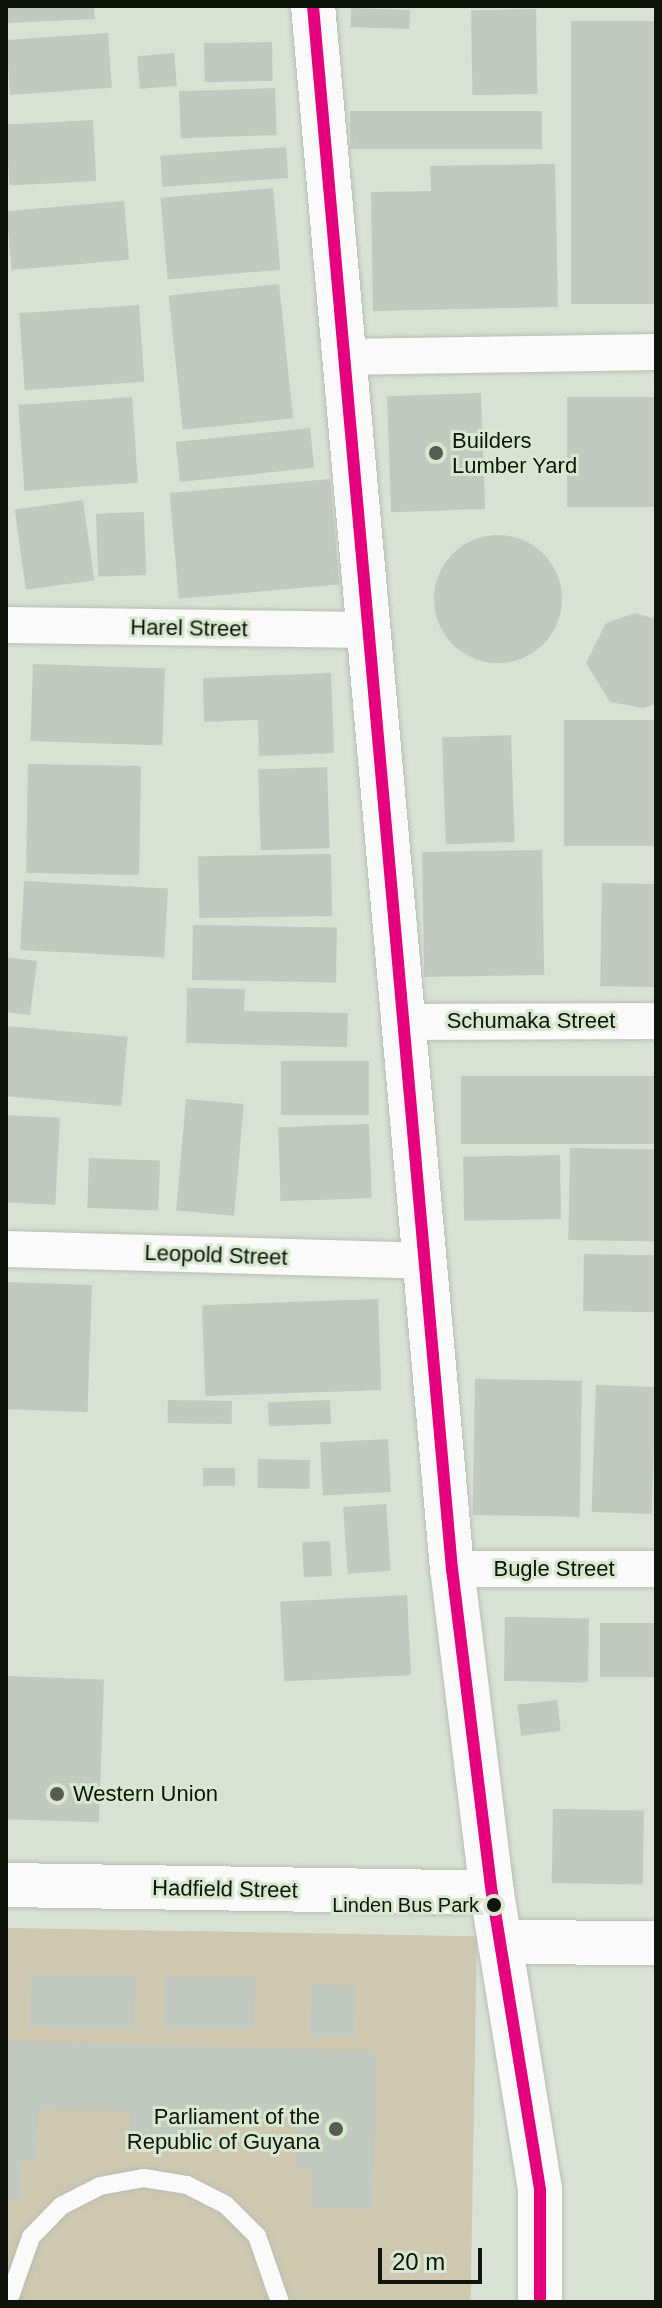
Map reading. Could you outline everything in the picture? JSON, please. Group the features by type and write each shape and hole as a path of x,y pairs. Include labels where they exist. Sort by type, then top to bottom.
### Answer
{"main road":[{"path":"313,6 342,357 371,630 452,1569 492,1893 504,1942 540,2190 540,2302"},
{"name":"Hadfield Street","path":"6,1885 492,1893"},
{"path":"504,1942 656,1943"}],"street":[{"path":"342,357 656,352"},
{"name":"Harel Street","path":"6,625 371,630"},
{"name":"Schumaka Street","path":"405,1022 656,1021"},
{"name":"Leopold Street","path":"6,1249 426,1261"},
{"name":"Bugle Street","path":"452,1569 656,1569"}],"lane":[{"path":"8,2302 31,2237 61,2206 100,2186 144,2178 187,2185 226,2205 257,2236 280,2302"}],"shaded area":[{"path":"6,1928 477,1936 471,2302 6,2302"}],"building":[{"path":"6,6 94,6 95,19 6,23"},
{"path":"351,8 410,10 409,29 350,27"},
{"path":"536,9 537,94 472,95 471,10"},
{"path":"571,21 656,21 656,304 571,304"},
{"path":"108,33 112,88 10,95 6,40"},
{"path":"272,42 273,81 205,82 204,43"},
{"path":"174,53 177,86 140,89 137,56"},
{"path":"275,88 277,135 181,138 179,91"},
{"path":"350,111 542,111 542,149 350,149"},
{"path":"93,120 96,181 9,185 6,125"},
{"path":"286,147 288,178 162,187 160,156"},
{"path":"555,164 558,307 373,311 371,192 431,191 430,166"},
{"path":"273,188 280,270 168,280 160,198"},
{"path":"124,201 129,260 12,270 6,211"},
{"path":"279,284 293,418 183,430 169,296"},
{"path":"139,305 144,382 25,390 19,313"},
{"name":"Builders Lumber Yard","path":"481,393 485,509 391,512 387,396"},
{"path":"132,397 138,483 24,491 18,405"},
{"path":"567,397 656,397 656,507 567,507"},
{"path":"310,428 314,468 180,482 176,442"},
{"path":"330,479 339,585 179,599 170,493"},
{"path":"83,500 94,580 26,590 15,510"},
{"path":"144,512 146,575 98,577 96,514"},
{"path":"498,535 522,540 543,554 557,575 562,599 557,623 543,644 522,658 498,663 474,658 453,644 439,623 434,599 439,575 453,554 474,540"},
{"path":"635,613 656,619 656,704 643,708 610,702 586,663 606,623"},
{"path":"33,664 165,669 162,746 30,741"},
{"path":"331,673 334,753 259,756 258,720 204,722 203,678"},
{"path":"564,720 656,720 656,846 564,846"},
{"path":"511,735 515,842 446,844 442,737"},
{"path":"28,764 141,766 139,875 26,873"},
{"path":"327,767 330,848 261,850 258,769"},
{"path":"542,850 544,975 424,977 422,852"},
{"path":"331,854 332,916 199,918 198,856"},
{"path":"24,881 168,889 164,957 20,950"},
{"path":"602,883 656,884 654,987 600,986"},
{"path":"193,925 337,928 336,983 192,980"},
{"path":"6,957 37,961 30,1015 6,1012"},
{"path":"187,988 245,989 244,1011 348,1013 347,1047 186,1043"},
{"path":"6,1026 128,1037 121,1106 6,1096"},
{"path":"281,1061 369,1061 369,1115 281,1115"},
{"path":"461,1076 656,1076 656,1144 461,1144"},
{"path":"186,1099 244,1104 234,1216 176,1211"},
{"path":"6,1115 60,1118 55,1205 6,1202"},
{"path":"369,1124 372,1198 281,1201 278,1127"},
{"path":"570,1148 656,1150 654,1241 568,1240"},
{"path":"560,1155 561,1219 464,1221 463,1157"},
{"path":"89,1158 160,1160 158,1210 87,1208"},
{"path":"584,1254 656,1255 655,1312 583,1311"},
{"path":"6,1282 92,1285 88,1412 6,1409"},
{"path":"378,1299 381,1390 205,1396 202,1305"},
{"path":"475,1379 582,1381 580,1517 473,1515"},
{"path":"596,1385 656,1387 652,1514 592,1512"},
{"path":"168,1400 232,1401 232,1424 168,1423"},
{"path":"330,1400 331,1424 269,1426 268,1402"},
{"path":"388,1439 391,1492 323,1495 320,1443"},
{"path":"258,1459 310,1460 309,1489 257,1488"},
{"path":"203,1468 235,1468 235,1486 203,1486"},
{"path":"386,1504 391,1571 348,1574 343,1507"},
{"path":"330,1541 332,1576 304,1577 302,1542"},
{"path":"407,1595 411,1675 284,1682 280,1602"},
{"path":"505,1617 589,1618 588,1682 504,1681"},
{"path":"600,1623 656,1623 656,1677 600,1677"},
{"path":"6,1676 104,1679 99,1822 6,1819"},
{"path":"557,1700 561,1731 521,1736 517,1705"},
{"path":"553,1809 644,1811 643,1885 552,1883"},
{"path":"31,1974 135,1976 134,2029 30,2027"},
{"path":"165,1976 255,1978 254,2029 164,2027"},
{"path":"311,1985 355,1986 354,2037 310,2036"},
{"name":"Parliament of the Republic of Guyana","path":"6,2041 377,2051 372,2209 312,2207 313,2169 296,2169 298,2120 205,2118 204,2140 129,2138 131,2111 38,2109 36,2160 21,2160 20,2200 6,2200"}],"transit line":[{"path":"313,6 452,1569 492,1893 540,2190 540,2302"}],"place":[{"name":"Builders Lumber Yard","path":"436,453"},
{"name":"Western Union","path":"57,1794"},
{"name":"Linden Bus Park","path":"494,1905"},
{"name":"Parliament of the Republic of Guyana","path":"336,2129"}]}
